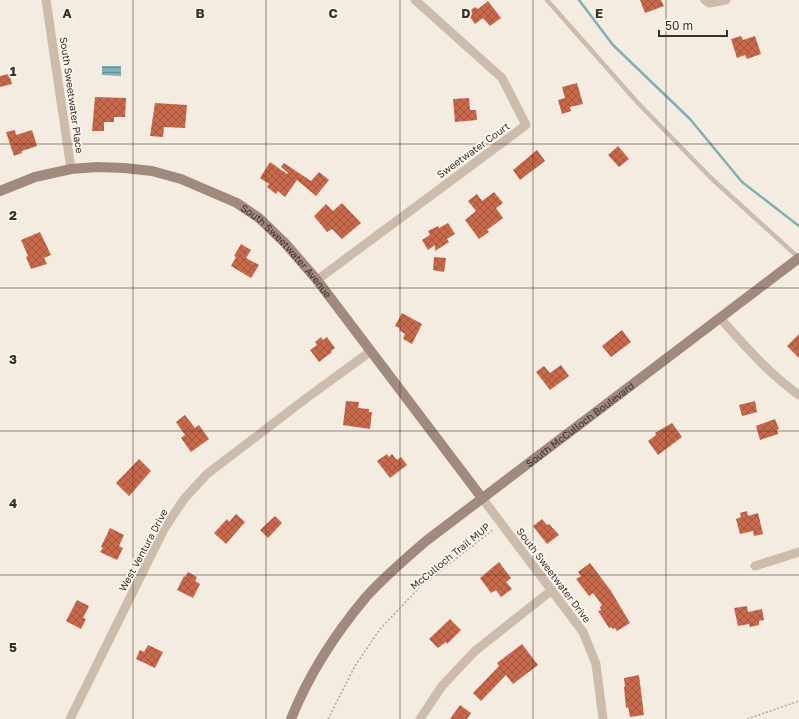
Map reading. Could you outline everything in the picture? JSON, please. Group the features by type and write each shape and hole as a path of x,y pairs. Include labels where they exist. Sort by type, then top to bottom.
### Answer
{"main road":[{"name":"South Sweetwater Avenue","path":"0,191 35,177 71,169 117,168 152,171 181,179 210,190 237,203 259,218 285,243 317,280 482,498"},
{"name":"South McCulloch Boulevard","path":"291,719 297,704 316,668 336,635 367,597 395,568 426,541 482,498 799,258"}],"street":[{"name":"South Sweetwater Place","path":"46,0 71,169"},
{"name":"Sweetwater Court","path":"317,280 526,125 502,78 415,0"},
{"path":"705,0 709,4 726,0"},
{"path":"720,318 766,368 799,394"},
{"name":"West Ventura Drive","path":"70,719 164,529 184,499 207,474 370,351"},
{"name":"South Sweetwater Drive","path":"482,498 583,632 596,664 603,719"},
{"path":"754,566 799,552"},
{"path":"420,719 442,686 475,651 552,590"}],"lane":[{"path":"547,0 638,102 706,173 799,258"}],"path":[{"name":"McCulloch Trail MUP","path":"328,719 355,666 380,629 422,585 501,524"},
{"path":"747,719 799,701"}],"water":[{"path":"102,66 121,66 121,76 102,75"}],"building":[{"path":"640,0 661,0 664,6 645,13"},
{"path":"488,1 501,18 490,26 483,18 475,24 467,13 475,7 478,9"},
{"path":"741,36 743,40 755,36 761,54 747,59 745,55 737,58 731,39"},
{"path":"9,74 12,84 0,87 0,76"},
{"path":"577,83 583,104 570,107 571,111 562,114 558,100 565,98 562,87"},
{"path":"95,97 126,98 125,117 114,117 114,122 104,122 104,131 92,131"},
{"path":"469,98 470,110 476,110 477,120 455,122 453,99"},
{"path":"155,103 187,105 185,128 164,127 163,137 150,136"},
{"path":"15,130 16,135 32,130 37,146 22,151 22,153 14,156 6,132"},
{"path":"618,146 629,159 619,167 608,155"},
{"path":"537,150 545,161 520,180 513,170"},
{"path":"270,162 287,174 288,173 281,167 284,163 311,181 319,172 329,180 316,196 297,180 285,197 278,191 276,194 267,187 269,184 260,178"},
{"path":"494,192 503,203 496,208 503,218 487,230 489,232 479,239 465,220 476,211 468,201 477,194 482,201"},
{"path":"342,203 361,223 342,239 332,229 327,232 314,216 326,204 333,211"},
{"path":"448,223 455,234 447,239 449,242 435,251 435,245 428,250 422,240 430,235 428,231 438,226 439,228"},
{"path":"40,232 51,255 44,258 47,264 31,269 26,257 28,256 21,240"},
{"path":"241,244 251,250 246,258 259,265 251,278 231,266 236,257 234,256"},
{"path":"434,257 446,258 444,272 433,270"},
{"path":"402,313 422,324 412,344 403,339 405,334 399,330 400,328 395,326"},
{"path":"622,330 631,342 611,357 602,346"},
{"path":"799,334 799,358 787,346"},
{"path":"321,337 323,340 327,337 335,348 319,362 310,350 317,345 315,342"},
{"path":"561,365 569,376 550,390 536,372 544,366 550,373"},
{"path":"346,401 359,402 358,408 369,409 369,412 372,412 370,429 343,425"},
{"path":"755,401 757,412 742,416 739,405"},
{"path":"185,415 195,428 199,425 209,439 191,452 181,438 185,435 176,422"},
{"path":"775,419 779,429 777,430 778,434 760,440 756,426"},
{"path":"672,423 682,437 658,455 648,441 656,435 655,433"},
{"path":"387,454 389,457 392,454 397,460 401,457 407,465 390,478 377,461"},
{"path":"139,459 151,471 129,496 116,483"},
{"path":"747,511 748,516 758,513 763,534 754,536 753,531 740,534 736,519 741,517 740,513"},
{"path":"236,514 245,522 226,544 214,533 227,519 229,522"},
{"path":"275,516 282,523 268,538 260,530"},
{"path":"542,519 559,535 547,544 533,526"},
{"path":"110,528 124,535 119,546 123,548 117,560 100,552 103,548 101,547"},
{"path":"499,562 511,578 506,582 512,589 501,597 496,590 491,593 480,578"},
{"path":"590,563 611,591 630,623 617,631 615,628 609,628 598,611 601,610 600,607 602,605 593,593 589,596 576,579 581,576 578,572"},
{"path":"188,572 197,577 195,581 200,584 193,598 177,590 184,576 185,577"},
{"path":"77,600 89,606 83,618 86,619 81,629 66,621"},
{"path":"747,606 748,612 762,609 764,620 759,621 759,625 750,627 749,624 738,626 734,608"},
{"path":"450,619 461,630 447,644 446,642 438,648 429,639"},
{"path":"522,644 538,665 513,684 506,675 481,701 473,693 499,666 497,663"},
{"path":"148,645 163,652 155,668 136,659 140,650 144,652"},
{"path":"639,675 644,715 630,717 628,707 626,708 624,678"},
{"path":"460,705 471,713 467,719 450,719"}],"waterway":[{"path":"579,0 613,45 690,119 742,182 799,226"}]}
